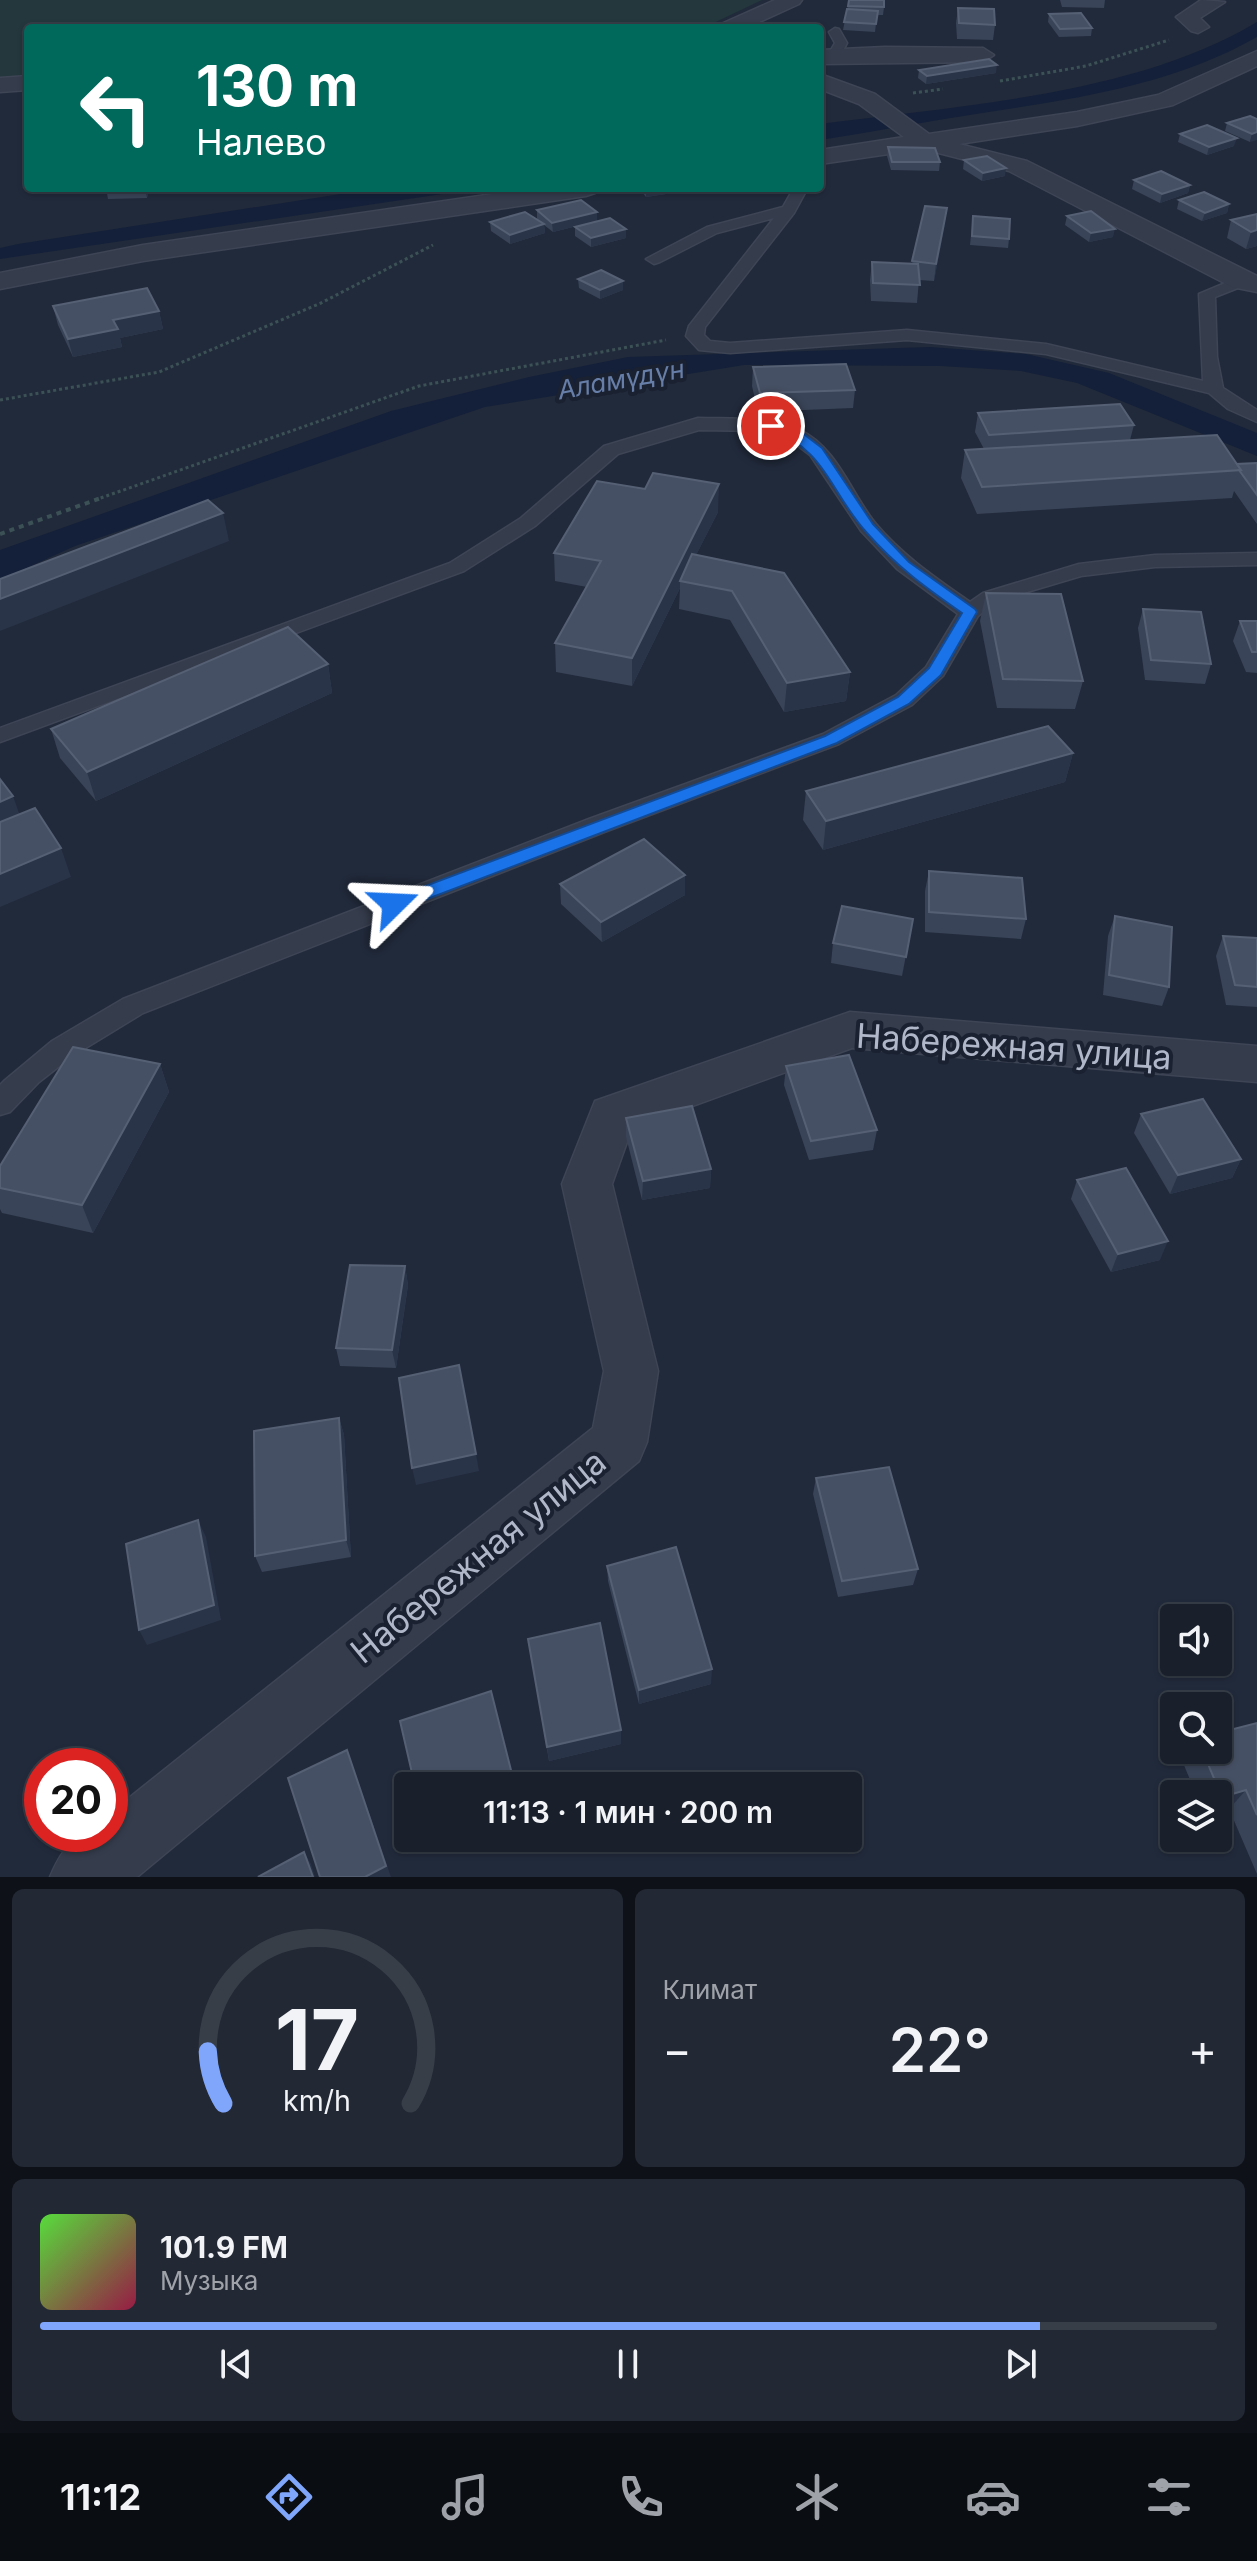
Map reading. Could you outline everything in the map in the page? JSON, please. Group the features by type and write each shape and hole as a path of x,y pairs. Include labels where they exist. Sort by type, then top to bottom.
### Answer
{"street":[{"path":"754,23 792,0"},
{"path":"1198,27 1186,17 1210,8 1215,2 1211,0"},
{"path":"827,57 983,55"},
{"path":"824,156 918,137 1077,119 1165,100 1252,65"},
{"path":"0,85 24,83"},
{"path":"824,83 872,102 918,137 1018,166 1249,282"},
{"path":"0,281 143,253 559,192"},
{"name":"Набережная улица","path":"84,1877 619,1442 631,1371 587,1184 612,1115 850,1030 1257,1064"}],"lane":[{"path":"827,57 841,43 835,32"},
{"path":"796,192 789,210 697,326 695,336 705,346 730,348 907,335 1046,349 1215,389 1245,412 1257,417"},
{"path":"654,259 712,230 789,210"},
{"path":"1215,389 1210,368 1207,294 1249,282"},
{"path":"2,735 457,567 528,522 611,450 698,424 771,426 796,435 817,451 868,527 904,565 970,612"},
{"path":"0,1104 15,1086 73,1039 133,1006 598,825 831,739 904,700 935,671 970,612 990,597 1079,570 1155,561 1257,559"}],"path":[{"path":"991,83 1038,77 1148,50 1198,27"},
{"path":"872,102 945,89"},
{"path":"0,400 159,372 321,303 439,241"},
{"path":"0,534 419,386 611,348 695,336"}],"green space":[{"path":"0,0 762,0 711,24 24,24 24,76 0,78"}],"water":[{"path":"1257,22 1257,37 1224,54 1156,79 1085,96 824,139 824,123 1045,94 1102,82 1209,47"},
{"path":"353,192 456,192 0,259 0,248"},
{"name":"Аламүдүн","path":"930,347 1026,354 1109,373 1257,433 1257,456 1077,383 1021,371 941,366 744,365 485,407 75,546 0,580 0,550 391,411 529,377 628,357"}],"building":[{"path":"849,0 884,0 884,7 848,6"},
{"path":"958,8 994,9 995,25 959,23"},
{"path":"847,9 878,11 876,24 844,22"},
{"path":"1081,13 1092,28 1060,29 1049,14"},
{"path":"989,59 997,65 927,76 919,70"},
{"path":"1250,116 1257,119 1257,132 1252,134 1227,123"},
{"path":"1207,125 1237,138 1209,147 1180,134"},
{"path":"888,147 935,148 940,162 892,162"},
{"path":"987,156 1006,168 983,173 964,160"},
{"path":"1161,171 1190,185 1162,194 1134,180"},
{"path":"1204,192 1229,204 1205,213 1179,200"},
{"path":"581,200 597,212 552,223 537,210"},
{"path":"925,206 947,208 936,264 912,261"},
{"path":"1091,211 1115,229 1091,233 1067,216"},
{"path":"525,212 544,224 510,235 490,222"},
{"path":"1257,214 1257,230 1251,232 1231,220"},
{"path":"973,216 1010,219 1009,239 972,236"},
{"path":"610,218 626,229 591,238 575,227"},
{"path":"872,262 918,264 920,285 873,283"},
{"path":"601,270 623,281 600,290 578,279"},
{"path":"147,288 159,311 113,320 118,329 68,339 53,306"},
{"path":"846,364 855,390 760,393 753,367"},
{"path":"1120,404 1134,425 989,435 978,413"},
{"path":"1217,435 1241,470 982,487 965,450"},
{"path":"1257,463 1257,495 1237,464"},
{"path":"653,473 719,484 632,658 555,643 601,561 554,553 597,481 645,489"},
{"path":"208,500 223,513 0,599 0,579"},
{"path":"692,554 784,573 850,672 787,683 732,591 680,581"},
{"path":"986,593 1061,594 1083,681 1003,679"},
{"path":"1143,609 1201,612 1211,664 1151,660"},
{"path":"1240,621 1257,621 1257,652 1252,652"},
{"path":"288,627 328,664 87,772 51,729"},
{"path":"1048,726 1073,753 826,821 806,791"},
{"path":"0,779 13,796 0,802"},
{"path":"35,808 61,848 0,874 0,822"},
{"path":"644,839 685,875 601,922 560,884"},
{"path":"929,871 1022,878 1026,919 929,912"},
{"path":"842,906 913,919 906,957 833,943"},
{"path":"1115,916 1172,927 1169,987 1109,975"},
{"path":"1223,936 1257,938 1257,987 1235,985"},
{"path":"73,1047 160,1064 82,1205 0,1188 0,1166"},
{"path":"849,1055 877,1130 811,1141 786,1066"},
{"path":"1203,1099 1241,1159 1178,1175 1141,1114"},
{"path":"692,1106 711,1169 643,1181 626,1118"},
{"path":"1126,1168 1168,1241 1118,1254 1077,1180"},
{"path":"350,1265 405,1266 392,1350 336,1348"},
{"path":"459,1365 476,1454 412,1468 399,1378"},
{"path":"339,1418 346,1540 255,1556 254,1431"},
{"path":"889,1467 918,1569 842,1581 816,1478"},
{"path":"198,1520 214,1605 139,1630 126,1544"},
{"path":"676,1547 712,1669 639,1690 607,1566"},
{"path":"600,1623 621,1730 547,1747 528,1639"},
{"path":"491,1691 511,1772 412,1772 400,1721"},
{"path":"1257,1723 1257,1815 1246,1790 1232,1794 1232,1780 1215,1780 1208,1764 1232,1764 1232,1729"},
{"path":"347,1750 386,1866 365,1877 320,1877 288,1778"},
{"path":"304,1852 313,1877 258,1877"}],"route":[{"path":"394,904 831,739 904,700 935,671 970,612 904,565 868,527 817,451 796,435 771,426"}]}
